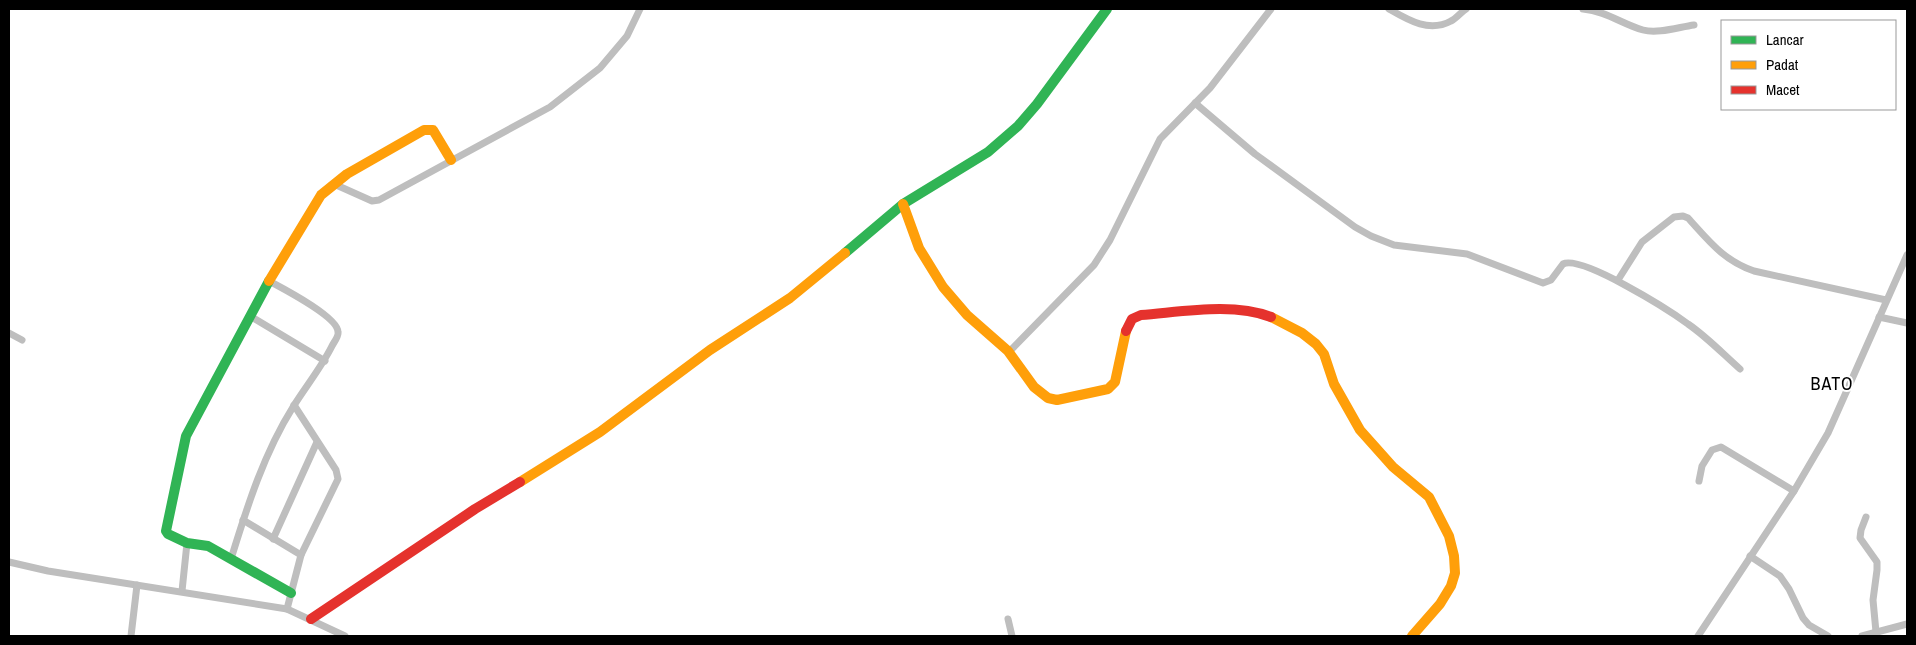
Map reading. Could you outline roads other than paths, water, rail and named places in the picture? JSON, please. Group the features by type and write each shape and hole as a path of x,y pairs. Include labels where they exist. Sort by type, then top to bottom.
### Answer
{"street":[{"path":"334,184 372,201 379,200 550,107 600,68 626,36 640,9"},
{"path":"311,619 475,508 600,432 710,350 790,298 903,204 988,152 1018,126 1037,104 1107,9"},
{"path":"1009,352 1098,260 1110,240 1160,139 1195,103 1238,53 1271,9"},
{"path":"1389,9 1412,23 1426,26 1449,22 1466,9"},
{"path":"1583,9 1601,12 1643,30 1650,31 1694,25"},
{"path":"1195,103 1263,160 1355,226 1384,242 1404,247 1467,254 1544,283 1551,280 1563,264 1570,262 1618,280 1690,324 1740,369"},
{"path":"291,593 203,545 187,543 169,536 166,531 184,444 269,280 320,195 347,174 424,130 433,130 452,160"},
{"path":"903,204 920,251 955,303 973,321 999,341 1039,394 1050,399 1057,400 1108,389 1115,382 1127,326 1132,319 1141,315 1227,309 1251,311 1269,316 1316,344 1324,354 1334,384 1348,410 1370,443 1393,467 1429,497 1449,536 1454,556 1455,573 1451,586 1440,604 1412,636"},
{"path":"1618,280 1642,242 1674,217 1683,216 1688,218 1721,254 1745,269 1886,300"},
{"path":"1698,636 1794,490 1837,416 1907,255"},
{"path":"230,559 271,449 294,405 325,362 338,334 336,327 314,306 269,280"},
{"path":"250,316 325,362"},
{"path":"1879,317 1907,323"},
{"path":"9,333 22,340"},
{"path":"287,609 302,555 338,478 336,470 294,405"},
{"path":"273,539 317,442"},
{"path":"1699,480 1702,466 1712,450 1720,447 1794,490"},
{"path":"1866,517 1860,538 1877,562 1878,570 1873,600 1876,632"},
{"path":"243,520 302,555"},
{"path":"182,591 187,543"},
{"path":"1750,556 1780,576 1803,618 1809,625 1828,636"},
{"path":"9,562 48,571 287,609 345,636"},
{"path":"132,636 137,585"},
{"path":"1008,619 1012,636"},
{"path":"1862,636 1907,624"}],"district":[{"name":"BATO","path":"1832,384"}]}
